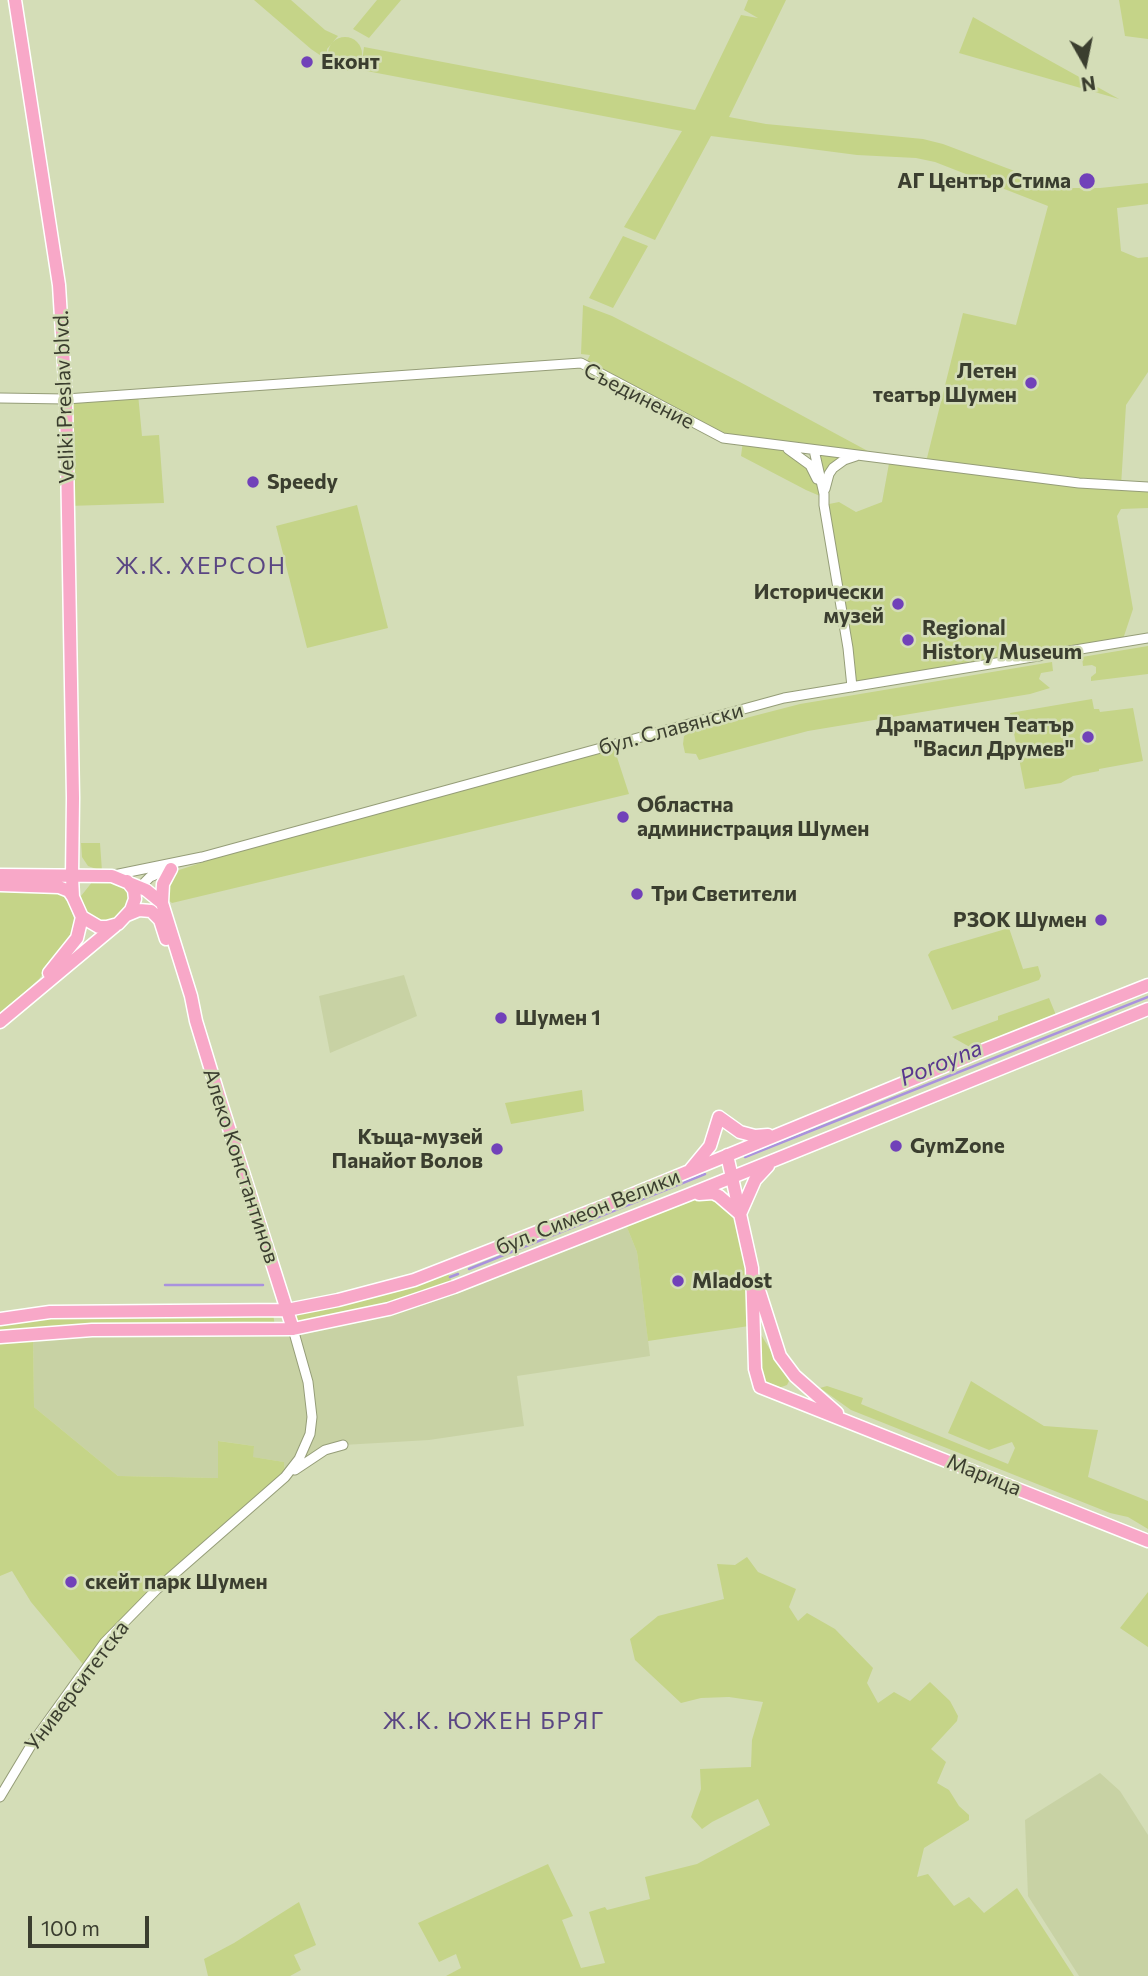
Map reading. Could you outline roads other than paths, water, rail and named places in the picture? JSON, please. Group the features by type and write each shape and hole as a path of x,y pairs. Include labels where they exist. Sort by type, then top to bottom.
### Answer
{"main road":[{"name":"Veliki Preslav blvd.","path":"15,0 59,285 66,399 72,877 77,907"},
{"name":"Veliki Preslav blvd.","path":"73,798 79,858 86,869 103,876"},
{"path":"162,903 163,884 171,869"},
{"path":"0,875 103,876 153,894 162,903"},
{"path":"38,988 77,938 77,891 81,885 103,876"},
{"path":"0,885 58,887 69,891 77,907 99,927 107,927 123,919"},
{"path":"0,1022 123,919 134,905 134,887"},
{"name":"Алеко Константинов","path":"162,903 191,996 196,1021 293,1329"},
{"name":"Алеко Константинов","path":"123,919 145,910 151,911 160,920 185,999 196,1021"},
{"name":"бул. Симеон Велики","path":"0,1319 50,1312 287,1310 414,1280 1148,985"},
{"name":"бул. Симеон Велики","path":"0,1337 92,1330 293,1329 422,1299 732,1178 1148,1009"},
{"path":"688,1172 710,1146 719,1117 740,1132 755,1136 775,1135"},
{"path":"727,1155 752,1268"},
{"path":"740,1214 755,1180 775,1160"},
{"path":"688,1195 713,1193 730,1203 740,1214"},
{"name":"Марица","path":"752,1268 780,1356 795,1376 849,1422"},
{"name":"Марица","path":"752,1268 756,1379 760,1387 1118,1528 1148,1544"},
{"path":"0,1311 50,1312"}],"street":[{"name":"Съединение","path":"0,398 66,399 581,363 716,435 780,446 1079,483 1148,487"},
{"path":"780,446 810,465 817,480 824,505 854,686"},
{"path":"814,450 817,480"},
{"path":"814,450 824,505"},
{"path":"824,494 834,468 849,457 861,455"},
{"name":"бул. Славянски","path":"103,876 202,857 783,698 1148,638"},
{"name":"бул. Славянски","path":"134,887 149,877 202,857"},
{"name":"Университетска","path":"0,1797 33,1742 105,1642 157,1589 285,1477 299,1458 310,1434 312,1400 293,1329"},
{"path":"285,1477 325,1450 342,1445"}],"waterway":[{"name":"Poroyna","path":"745,1157 1148,997"},
{"name":"Poroyna","path":"469,1269 705,1174"},
{"path":"450,1277 458,1274"},
{"path":"165,1285 263,1285"}],"place":[{"name":"Еконт","path":"307,62"},
{"name":"АГ Център Стима","path":"1087,181"},
{"name":"Летен театър Шумен","path":"1031,383"},
{"name":"Speedy","path":"253,482"},
{"name":"Исторически музей","path":"898,604"},
{"name":"Regional History Museum","path":"908,640"},
{"name":"Драматичен Театър \"Васил Друмев\"","path":"1088,737"},
{"name":"Областна администрация Шумен","path":"623,817"},
{"name":"Три Светители","path":"637,894"},
{"name":"РЗОК Шумен","path":"1101,920"},
{"name":"Шумен 1","path":"501,1018"},
{"name":"GymZone","path":"896,1146"},
{"name":"Къща-музей Панайот Волов","path":"497,1149"},
{"name":"Mladost","path":"678,1281"},
{"name":"скейт парк Шумен","path":"71,1582"}],"district":[{"name":"Ж.К. ХЕРСОН","path":"201,566"},
{"name":"Ж.К. ЮЖЕН БРЯГ","path":"494,1721"}]}
